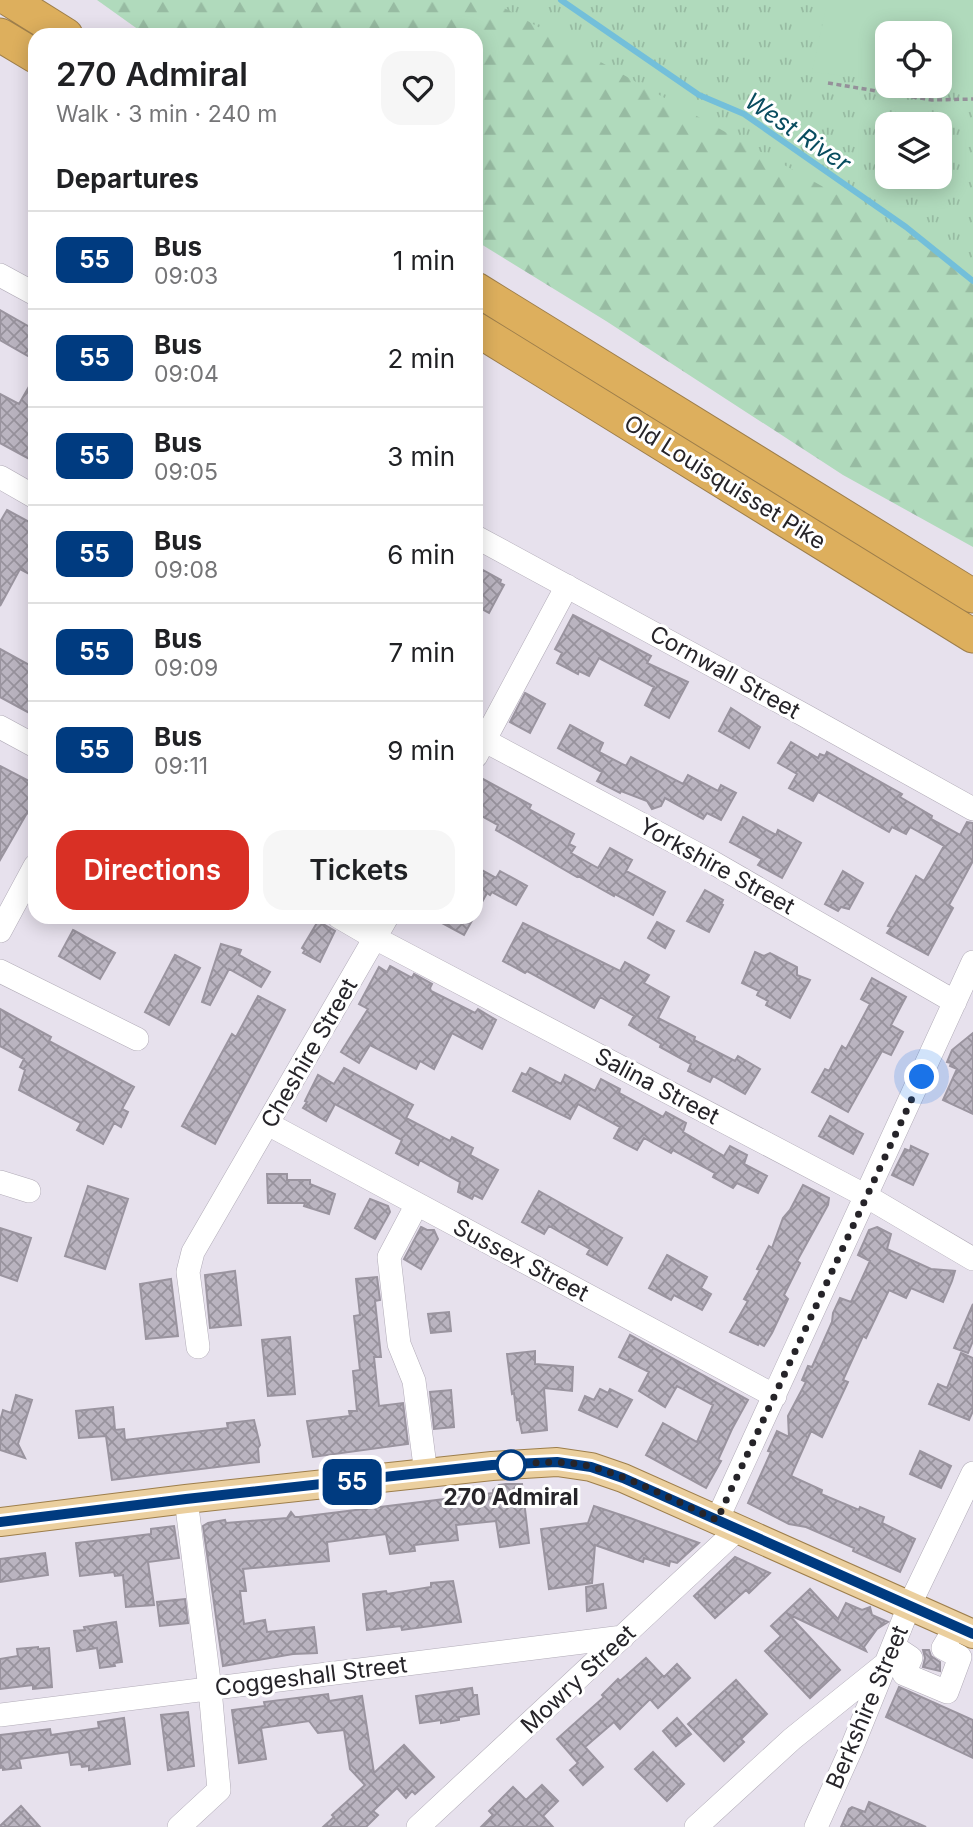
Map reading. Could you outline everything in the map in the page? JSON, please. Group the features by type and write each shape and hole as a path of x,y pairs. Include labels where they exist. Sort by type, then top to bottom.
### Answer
{"highway":[{"path":"10,0 55,28"},
{"path":"0,35 28,52"},
{"name":"Old Louisquisset Pike","path":"483,293 973,596"},
{"name":"Old Louisquisset Pike","path":"483,333 973,636"}],"main road":[{"path":"0,1522 492,1465 544,1463 591,1467 623,1478 910,1604 957,1636"}],"street":[{"path":"0,275 28,290"},
{"path":"0,477 28,493"},
{"name":"Cornwall Street","path":"483,541 973,809"},
{"path":"483,737 566,586"},
{"path":"0,727 28,742"},
{"name":"Yorkshire Street","path":"483,746 712,862 955,1002"},
{"path":"0,931 28,879"},
{"name":"Salina Street","path":"351,924 866,1196 973,1259"},
{"name":"Cheshire Street","path":"198,1347 188,1272 193,1252 383,924"},
{"path":"727,1525 775,1396 973,962"},
{"path":"0,971 137,1039"},
{"name":"Sussex Street","path":"268,1124 775,1396"},
{"path":"0,1182 29,1191"},
{"path":"417,1204 389,1257 399,1344 414,1381 426,1474"},
{"name":"Berkshire Street","path":"816,1827 897,1656 910,1604 973,1473"},
{"path":"179,1827 219,1790 210,1689 186,1499"},
{"name":"Mowry Street","path":"418,1827 623,1637 727,1525"},
{"path":"696,1827 792,1739 897,1656 916,1646 936,1645 957,1636 960,1657 947,1692 904,1674 897,1656"},
{"name":"Coggeshall Street","path":"0,1716 623,1637"}],"path":[{"path":"828,83 932,100 973,99"}],"green space":[{"path":"97,0 711,0 875,116 875,189 952,189 952,166 973,148 973,547 843,475 606,321 483,245 483,28 136,28"},
{"path":"490,0 973,0 973,271"},
{"path":"830,0 973,0 973,92 952,89 952,21 875,21 875,80 812,72"}],"building":[{"path":"0,310 28,326 28,356 0,340"},
{"path":"28,388 28,458 0,443 0,394 19,404"},
{"path":"7,510 28,521 28,573 20,569 0,606 0,522"},
{"path":"483,570 501,580 500,583 504,585 489,613 483,610"},
{"path":"573,615 651,656 647,663 688,682 669,718 645,705 654,687 599,658 589,676 579,671 578,674 557,663 562,653 555,649"},
{"path":"0,649 28,664 28,712 0,697"},
{"path":"525,693 545,704 530,733 510,722"},
{"path":"731,708 760,727 749,748 719,731"},
{"path":"570,725 603,743 599,752 626,766 631,757 683,784 688,775 718,791 721,785 736,793 721,820 707,813 703,819 665,798 661,806 652,809 647,801 621,791 620,793 597,781 602,772 558,748"},
{"path":"791,742 818,758 820,754 825,756 827,752 902,794 900,797 932,816 931,819 960,835 967,822 973,823 973,861 949,905 953,908 928,955 887,933 891,927 888,926 916,876 924,881 944,846 910,827 906,834 892,827 889,832 818,792 813,801 789,788 797,774 778,763"},
{"path":"0,766 28,780 28,814 0,860"},
{"path":"483,779 531,805 529,809 574,834 569,844 575,847 571,853 598,868 610,848 632,860 626,871 665,892 653,915 577,877 496,830 498,825 483,817"},
{"path":"743,817 776,835 778,830 801,843 782,878 758,865 762,859 730,842"},
{"path":"483,871 496,878 500,871 527,886 516,905 492,892 490,895 487,893 483,900"},
{"path":"843,871 863,883 849,909 841,907 838,911 825,904"},
{"path":"705,890 723,900 709,932 687,921"},
{"path":"657,922 674,931 665,948 648,938"},
{"path":"523,923 620,971 625,962 649,975 644,983 669,997 658,1018 735,1061 738,1056 760,1069 745,1094 713,1076 710,1082 688,1071 691,1064 660,1047 661,1044 629,1025 634,1016 600,997 594,1008 527,971 525,973 503,961"},
{"path":"316,924 323,924 335,931 320,962 303,953 305,950 302,948"},
{"path":"444,924 470,924 464,935"},
{"path":"73,930 115,953 100,979 59,956"},
{"path":"221,944 241,950 239,955 270,972 261,987 229,969 210,1005 202,1002"},
{"path":"755,952 764,956 770,953 797,967 797,975 810,980 790,1018 766,1005 768,1001 757,995 759,991 742,983"},
{"path":"175,955 200,968 169,1025 145,1012"},
{"path":"390,966 412,978 414,974 432,984 431,991 475,1013 478,1009 496,1020 482,1049 452,1033 434,1069 420,1061 416,1069 370,1045 359,1063 341,1052 368,1009 359,1004 379,967 387,972"},
{"path":"872,978 906,997 891,1025 903,1032 891,1055 882,1051 848,1112 812,1092 825,1069 829,1071 842,1046 846,1049 870,1004 861,999"},
{"path":"258,996 285,1010 215,1144 182,1126 232,1034 236,1037"},
{"path":"0,1009 51,1037 49,1041 134,1087 122,1109 128,1112 121,1127 114,1123 103,1144 77,1130 81,1123 19,1090 25,1070 20,1067 24,1059 0,1046"},
{"path":"973,1033 973,1114 943,1100 957,1069 947,1062 952,1050"},
{"path":"344,1068 413,1105 406,1118 450,1141 452,1137 473,1148 470,1155 498,1170 482,1199 474,1195 472,1199 458,1192 460,1182 420,1160 418,1165 396,1153 402,1140 335,1104 326,1121 303,1108 318,1075 334,1084"},
{"path":"530,1068 561,1084 565,1075 595,1091 601,1079 620,1089 619,1093 663,1117 666,1112 686,1123 683,1132 724,1156 730,1146 747,1155 744,1164 767,1176 758,1193 737,1183 733,1188 713,1177 715,1173 644,1138 637,1150 614,1138 620,1127 578,1104 570,1119 513,1091 522,1073 526,1075"},
{"path":"830,1116 863,1134 853,1154 819,1136"},
{"path":"911,1146 928,1154 913,1185 892,1175 905,1149 910,1151"},
{"path":"267,1174 287,1174 287,1180 310,1180 310,1184 335,1194 329,1214 304,1206 305,1203 268,1203"},
{"path":"803,1185 829,1198 828,1205 797,1261 800,1263 784,1295 788,1299 772,1333 764,1346 759,1343 758,1345 730,1332 748,1301 744,1299 760,1270 757,1269 769,1246 772,1248 783,1218"},
{"path":"88,1186 128,1199 105,1269 65,1256"},
{"path":"539,1191 622,1238 607,1265 587,1254 590,1249 549,1226 544,1234 522,1222"},
{"path":"370,1199 388,1206 390,1212 375,1239 355,1228"},
{"path":"421,1227 434,1230 438,1239 421,1269 404,1259"},
{"path":"877,1227 891,1234 887,1249 931,1269 955,1271 952,1281 943,1302 911,1288 906,1298 889,1290 866,1338 863,1336 843,1380 848,1382 822,1437 811,1431 791,1476 822,1490 821,1494 884,1517 882,1523 915,1539 900,1572 853,1551 854,1548 806,1527 789,1524 748,1503 771,1452 768,1451 777,1431 789,1437 788,1416 806,1382 802,1380 808,1366 812,1367 840,1298 851,1302 870,1261 858,1255 869,1230"},
{"path":"0,1228 31,1238 17,1281 0,1275"},
{"path":"667,1255 707,1277 701,1288 711,1294 702,1310 674,1295 671,1300 649,1288"},
{"path":"235,1271 241,1325 210,1328 205,1275"},
{"path":"377,1277 380,1300 375,1301 381,1357 374,1357 379,1406 403,1403 408,1444 313,1457 307,1421 350,1416 349,1411 357,1411 353,1371 360,1370 354,1316 360,1315 356,1279"},
{"path":"171,1279 178,1336 146,1339 140,1284"},
{"path":"973,1304 973,1341 968,1353 954,1348"},
{"path":"449,1312 451,1331 431,1333 428,1314"},
{"path":"630,1335 748,1400 706,1488 646,1455 663,1423 697,1442 713,1405 677,1386 665,1407 639,1391 649,1372 619,1357"},
{"path":"290,1337 295,1394 268,1396 262,1340"},
{"path":"535,1351 535,1364 573,1367 572,1391 544,1388 547,1430 522,1433 519,1419 517,1420 514,1393 512,1394 507,1354"},
{"path":"961,1353 973,1358 973,1411 969,1420 929,1404 938,1384 947,1388"},
{"path":"600,1389 608,1393 610,1389 632,1400 617,1427 579,1410 585,1396 594,1400"},
{"path":"451,1390 454,1427 434,1429 430,1392"},
{"path":"16,1395 32,1400 18,1444 25,1458 0,1450 0,1421 3,1410 11,1413"},
{"path":"113,1407 115,1430 124,1429 125,1440 228,1428 227,1423 254,1420 260,1445 259,1462 112,1480 106,1436 79,1438 76,1411"},
{"path":"920,1451 951,1466 941,1488 910,1474"},
{"path":"522,1484 529,1543 500,1547 496,1521 456,1525 458,1540 414,1545 415,1551 390,1554 386,1534 327,1542 329,1561 243,1569 246,1591 240,1591 244,1624 265,1620 267,1632 314,1627 317,1653 293,1654 223,1666 203,1526 225,1520 226,1523 287,1518 291,1512 295,1517 299,1517 493,1493 499,1485"},
{"path":"594,1506 699,1543 677,1563 670,1561 669,1566 644,1558 643,1562 595,1545 592,1583 549,1589 541,1529 588,1523"},
{"path":"174,1526 179,1558 148,1562 154,1605 126,1607 123,1575 115,1576 114,1572 80,1576 76,1543 151,1534 151,1529"},
{"path":"45,1553 48,1575 0,1582 0,1559"},
{"path":"735,1557 770,1573 749,1593 746,1590 715,1618 694,1596"},
{"path":"453,1581 461,1622 402,1630 401,1626 367,1630 363,1594 386,1591 387,1594 431,1587 431,1583"},
{"path":"603,1584 606,1608 587,1611 586,1587"},
{"path":"810,1589 838,1619 846,1603 862,1610 870,1607 872,1615 888,1622 877,1629 864,1647 866,1651 788,1614 840,1670 810,1698 765,1651 781,1636 771,1626"},
{"path":"185,1599 188,1623 160,1626 157,1602"},
{"path":"116,1622 122,1662 100,1668 97,1648 77,1651 74,1631"},
{"path":"49,1648 52,1687 33,1689 33,1685 0,1689 0,1659 18,1656 17,1649"},
{"path":"923,1650 929,1650 931,1656 940,1662 940,1671 923,1667"},
{"path":"646,1658 664,1677 677,1664 690,1678 658,1708 650,1699 620,1729 614,1722 585,1747 603,1767 583,1785 570,1770 578,1763 557,1739 604,1697 602,1695 618,1679 620,1681"},
{"path":"736,1680 767,1714 741,1739 744,1742 724,1761 688,1724"},
{"path":"899,1687 973,1720 973,1758 886,1717"},
{"path":"472,1688 473,1695 477,1695 479,1714 441,1723 441,1720 420,1723 416,1696"},
{"path":"328,1694 329,1701 362,1696 374,1773 404,1745 434,1777 415,1794 412,1791 406,1798 397,1788 373,1811 378,1815 366,1827 323,1827 334,1817 332,1815 365,1785 350,1769 344,1730 318,1733 309,1721 261,1728 266,1759 239,1763 232,1710 265,1706 264,1702"},
{"path":"188,1712 194,1766 168,1770 161,1715"},
{"path":"124,1718 130,1764 89,1770 89,1766 71,1765 69,1752 19,1759 21,1768 0,1768 0,1735 50,1729 51,1735 99,1728 98,1722"},
{"path":"677,1718 691,1734 676,1746 663,1731"},
{"path":"653,1752 684,1784 667,1801 635,1769"},
{"path":"542,1785 558,1801 543,1816 553,1827 481,1827 493,1815 489,1811 513,1787 526,1800"},
{"path":"869,1802 926,1827 841,1827 849,1809 852,1807 865,1812"},
{"path":"21,1806 40,1827 0,1827 0,1826"}],"waterway":[{"name":"West River","path":"561,0 699,95 744,114 906,227 973,281"}],"bus line":[{"name":"55","path":"0,1522 492,1465 557,1462 591,1467 623,1478 973,1634"}],"place":[{"name":"270 Admiral","path":"511,1465"}],"route":[{"path":"511,1465 557,1462 591,1467 623,1478 717,1520 922,1077"}]}
